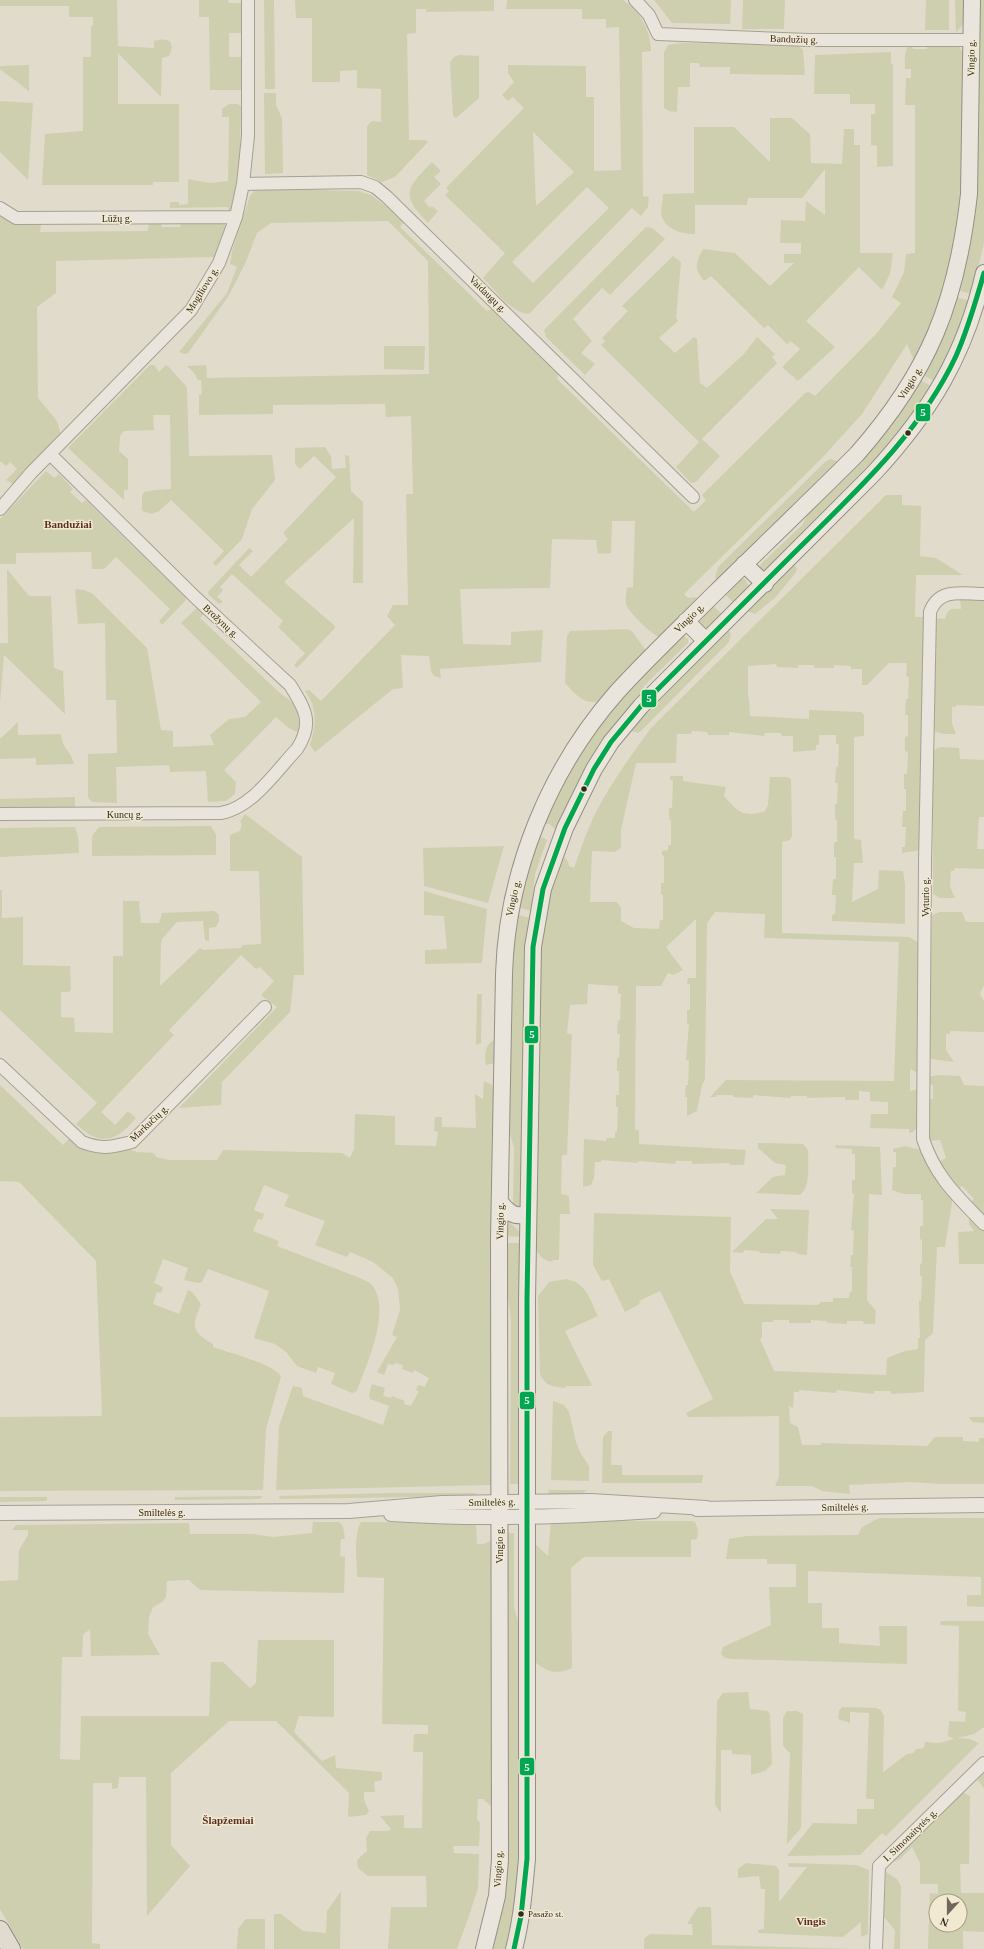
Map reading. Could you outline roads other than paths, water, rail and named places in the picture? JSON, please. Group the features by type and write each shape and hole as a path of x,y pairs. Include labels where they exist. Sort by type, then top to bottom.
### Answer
{"main road":[{"name":"Vingio g.","path":"484,1949 497,1896 500,1860 500,1202 505,945 516,881 554,785 589,729 616,693 686,621 857,454 881,427 916,374 938,331 955,276 966,221 969,194 972,0"},
{"path":"514,1949 524,1899 527,1859 526,1509 528,1214 533,947 543,889 558,845 591,775 611,742 641,706 765,584 903,442 929,406 942,386 964,341 978,300 984,273"},
{"path":"744,564 765,584"},
{"path":"686,621 706,641"},
{"path":"534,833 544,833 551,836 558,845"},
{"path":"500,1202 509,1213 515,1216 528,1214"},
{"path":"0,1930 11,1949"}],"street":[{"name":"Mogiliovo g.","path":"0,509 50,454 191,310 219,263 236,217 243,184 248,136 248,0"},
{"name":"Bandužių g.","path":"635,0 649,15 658,34 809,40 972,40"},
{"name":"Vaidaugų g.","path":"243,184 361,182 375,187 426,234 693,497"},
{"name":"Lūžų g.","path":"0,208 16,218 236,217"},
{"name":"Brožynų g.","path":"50,454 190,593 290,685 301,701 306,715 307,727 303,740 297,749 247,803"},
{"name":"Vyturio g.","path":"984,594 947,594 935,601 930,612 925,862 923,1139 928,1157 937,1173 984,1224"},
{"name":"Kuncų g.","path":"0,814 221,813 232,811 247,803"},
{"name":"Markučių g.","path":"0,1065 82,1142 98,1148 114,1146 132,1142 265,1007"},
{"name":"Smiltelės g.","path":"0,1513 349,1511 441,1517 499,1510 526,1509 579,1516 706,1508 984,1505"},
{"name":"I. Simonaitytės g.","path":"876,1949 879,1866 984,1763"}],"place":[{"name":"Pasažo st.","path":"521,1914"}],"district":[{"name":"Bandužiai","path":"68,524"},
{"name":"Šlapžemiai","path":"228,1820"},
{"name":"Vingis","path":"811,1921"}]}
